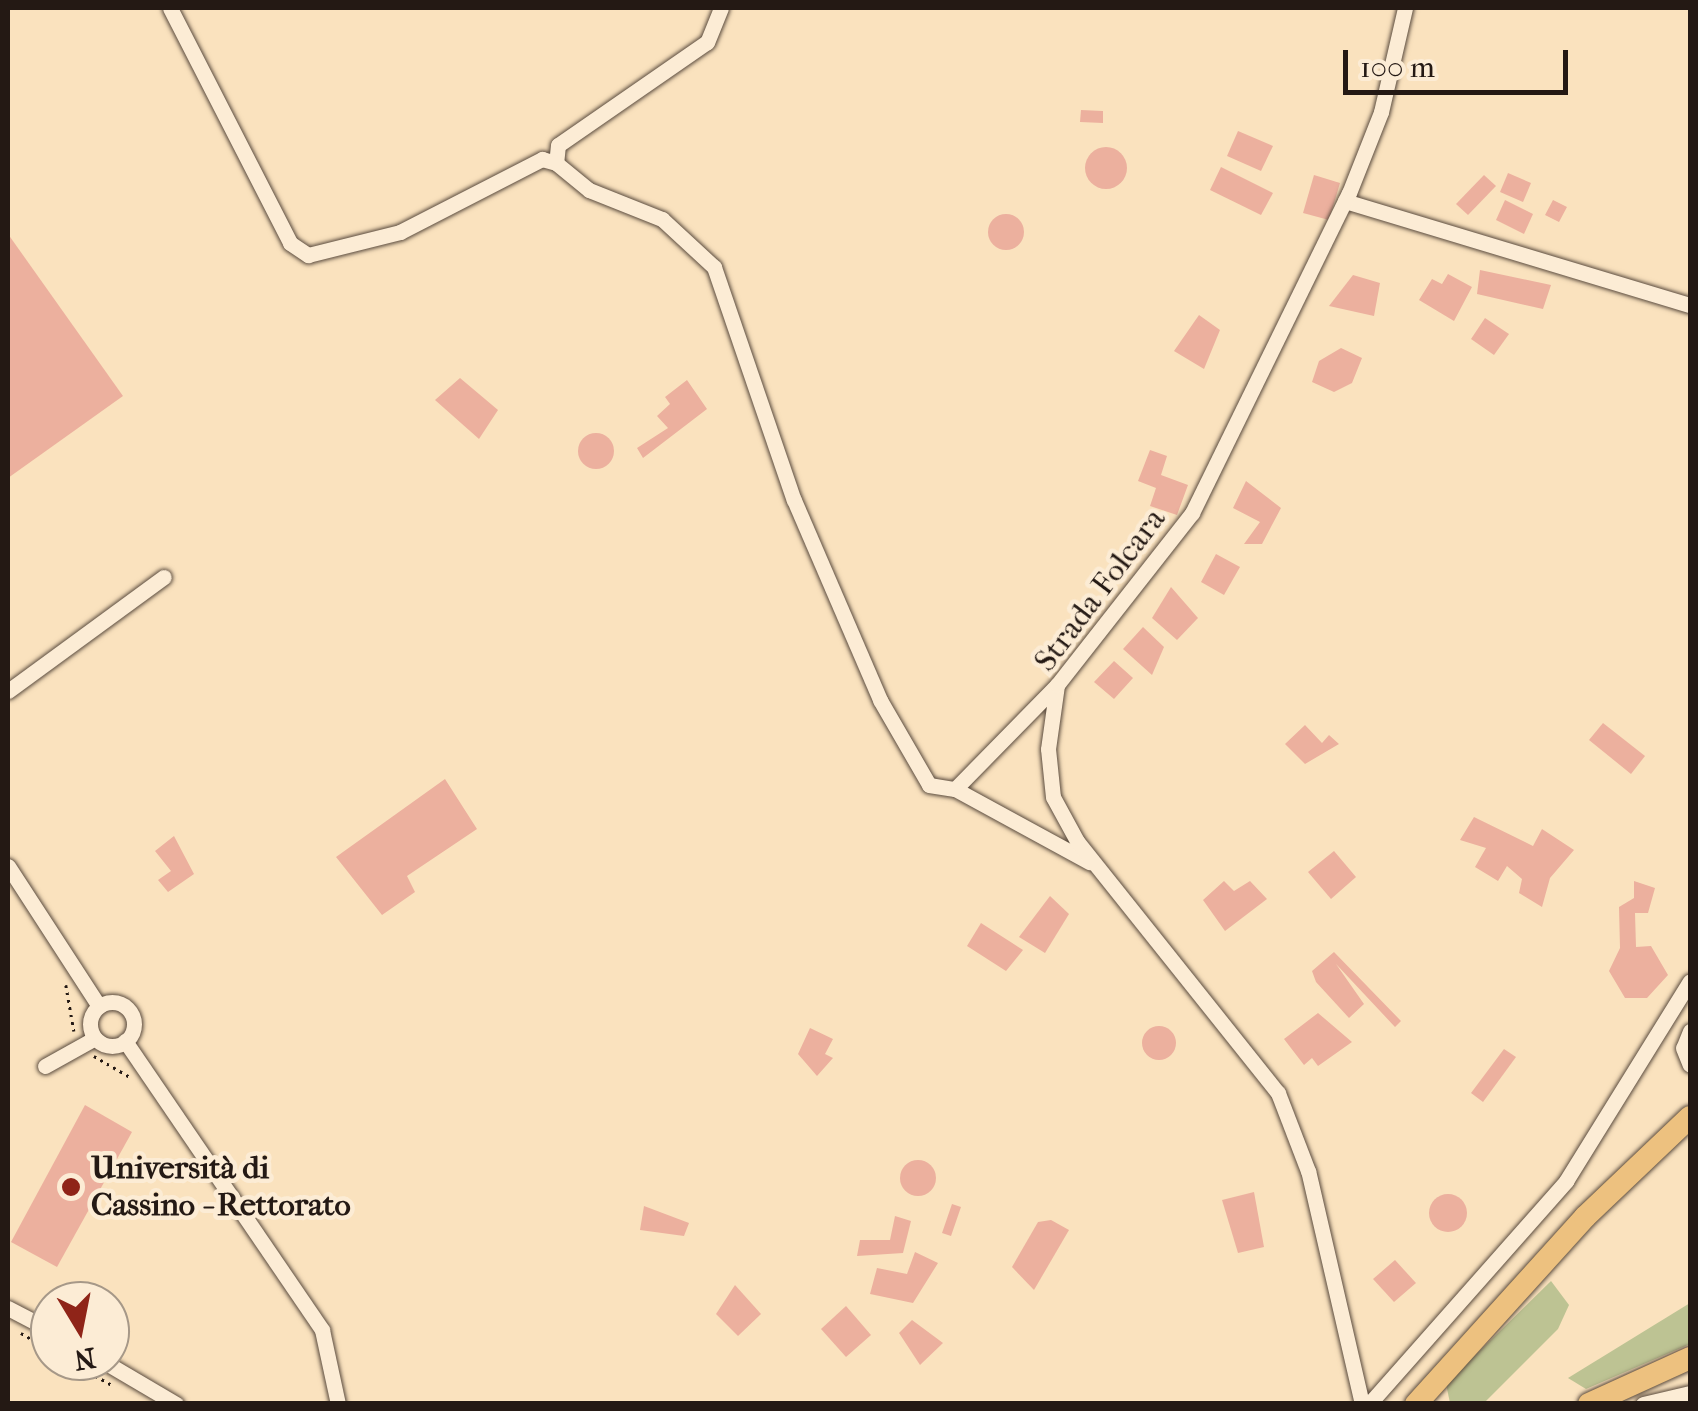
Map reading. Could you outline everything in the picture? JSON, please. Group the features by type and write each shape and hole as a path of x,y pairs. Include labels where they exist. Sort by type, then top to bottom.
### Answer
{"highway":[{"path":"1416,1404 1584,1217 1690,1117"},
{"path":"1589,1404 1690,1358"}],"street":[{"path":"170,8 290,243 308,254 400,232 542,159 556,163 589,190 662,220 714,267 794,500 880,700 929,784 956,789 1098,866"},
{"path":"556,163 558,145 707,42 721,8"},
{"name":"Strada Folcara","path":"1362,1404 1308,1171 1278,1093 1098,866 1053,797 1057,685 1192,513 1345,201 1381,112 1405,8"},
{"path":"1345,201 1690,305"},
{"path":"8,691 164,577"},
{"path":"956,789 1057,685"},
{"path":"8,866 99,1006 91,1045"},
{"path":"1370,1404 1566,1181 1690,981"},
{"path":"99,1006 130,1010 125,1042 322,1330 338,1404"},
{"path":"1690,1031 1682,1048 1690,1064"},
{"path":"46,1066 91,1045 125,1042"},
{"path":"130,1377 176,1404"},
{"path":"1642,1404 1690,1393"}],"path":[{"path":"64,973 74,1035"},
{"path":"91,1045 142,1092"},
{"path":"8,1326 30,1339"},
{"path":"104,1381 128,1395"}],"green space":[{"path":"1551,1281 1569,1305 1558,1329 1484,1403 1450,1403 1446,1384"},
{"path":"1690,1303 1690,1344 1586,1389 1568,1378"}],"building":[{"path":"1081,110 1103,111 1103,123 1080,122"},
{"path":"1238,131 1273,146 1261,171 1227,156"},
{"path":"1106,147 1121,153 1127,168 1121,183 1106,189 1091,183 1085,168 1091,153"},
{"path":"1221,167 1273,193 1261,215 1210,190"},
{"path":"1508,173 1531,183 1523,202 1500,192"},
{"path":"1314,175 1340,183 1329,220 1303,213"},
{"path":"1484,175 1496,186 1468,215 1456,204"},
{"path":"1505,200 1533,214 1524,234 1496,220"},
{"path":"1553,200 1567,207 1559,222 1545,215"},
{"path":"1006,214 1018,220 1024,232 1018,244 1006,250 994,244 988,232 994,220"},
{"path":"8,234 123,396 8,478"},
{"path":"1480,270 1551,285 1543,309 1477,294"},
{"path":"1448,274 1472,287 1454,321 1419,300 1432,279 1442,284"},
{"path":"1353,275 1380,283 1374,316 1329,306"},
{"path":"1199,315 1220,330 1204,369 1174,351"},
{"path":"1485,318 1509,334 1494,355 1471,339"},
{"path":"1341,348 1362,358 1352,383 1334,392 1312,382 1319,361"},
{"path":"460,378 498,410 479,439 435,400"},
{"path":"687,380 707,409 643,458 637,448 668,428 657,416 670,404 665,397"},
{"path":"596,433 609,438 614,451 609,464 596,469 583,464 578,451 583,438"},
{"path":"1150,450 1167,456 1161,475 1188,485 1177,515 1150,506 1156,488 1138,481"},
{"path":"1246,481 1281,508 1262,544 1244,544 1260,522 1233,508"},
{"path":"1216,554 1240,567 1224,595 1201,582"},
{"path":"1171,587 1198,618 1177,640 1152,618"},
{"path":"1143,627 1164,647 1152,675 1123,649"},
{"path":"1114,661 1133,678 1114,699 1094,682"},
{"path":"1603,723 1645,756 1631,774 1589,740"},
{"path":"1305,725 1322,743 1329,735 1339,744 1305,764 1285,744"},
{"path":"445,779 477,829 407,876 415,892 382,915 336,857"},
{"path":"1474,817 1533,846 1542,829 1574,850 1550,878 1542,907 1519,893 1522,879 1507,866 1498,881 1475,867 1486,848 1460,840"},
{"path":"174,836 194,874 168,892 158,880 171,871 155,851"},
{"path":"1334,851 1356,877 1331,899 1308,872"},
{"path":"1224,881 1234,891 1250,881 1267,899 1225,931 1203,900"},
{"path":"1634,881 1655,888 1648,913 1635,913 1636,947 1651,946 1668,975 1647,998 1625,998 1609,971 1620,948 1619,907 1634,898"},
{"path":"1050,896 1069,914 1045,953 1019,937"},
{"path":"981,923 1023,950 1006,971 967,946"},
{"path":"1334,952 1401,1021 1395,1027 1336,964 1364,1004 1349,1018 1316,982 1312,971"},
{"path":"1318,1013 1352,1042 1318,1066 1312,1058 1304,1065 1284,1039"},
{"path":"1159,1026 1171,1031 1176,1043 1171,1055 1159,1060 1147,1055 1142,1043 1147,1031"},
{"path":"810,1028 833,1039 825,1054 833,1058 817,1076 798,1054"},
{"path":"1504,1049 1516,1057 1483,1102 1471,1093"},
{"name":"Università di Cassino - Rettorato","path":"85,1105 132,1132 57,1267 11,1242"},
{"path":"918,1160 931,1165 936,1178 931,1191 918,1196 905,1191 900,1178 905,1165"},
{"path":"1254,1192 1264,1247 1238,1253 1222,1200"},
{"path":"1448,1194 1462,1199 1467,1213 1462,1227 1448,1232 1434,1227 1429,1213 1434,1199"},
{"path":"952,1204 961,1207 951,1236 942,1233"},
{"path":"644,1206 689,1223 684,1236 640,1230"},
{"path":"895,1216 911,1221 903,1253 857,1256 860,1240 890,1240"},
{"path":"1051,1220 1069,1230 1034,1290 1012,1267 1038,1222"},
{"path":"915,1252 938,1263 913,1303 870,1294 877,1268 907,1274"},
{"path":"1395,1260 1416,1283 1394,1302 1373,1279"},
{"path":"735,1285 761,1314 738,1336 716,1314"},
{"path":"846,1306 871,1335 846,1357 821,1329"},
{"path":"912,1320 943,1343 920,1365 899,1333"}],"place":[{"name":"Università di Cassino - Rettorato","path":"71,1187"}]}
